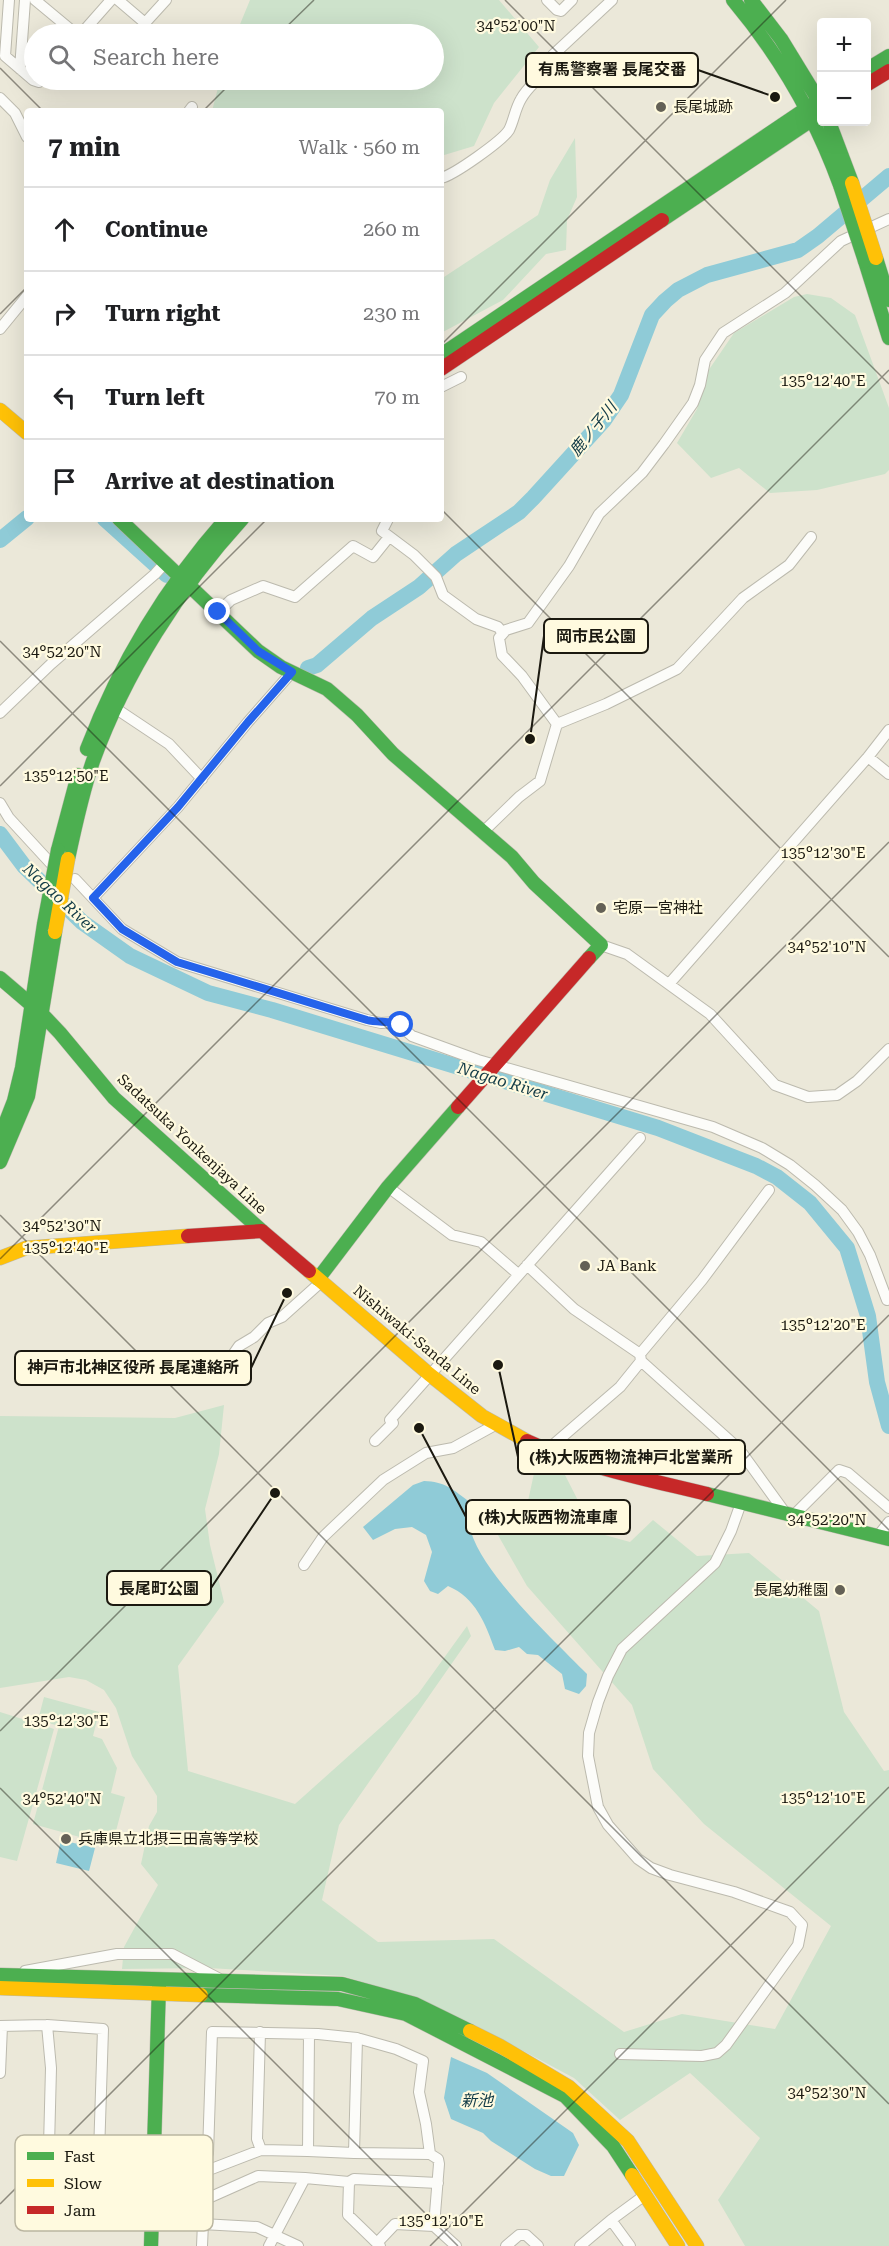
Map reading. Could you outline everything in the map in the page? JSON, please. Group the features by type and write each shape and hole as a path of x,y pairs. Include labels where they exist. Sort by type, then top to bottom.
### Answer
{"street":[{"path":"9,0 5,56 24,72"},
{"path":"20,69 25,0"},
{"path":"35,0 64,24"},
{"path":"90,24 111,0"},
{"path":"118,0 145,23 166,0"},
{"path":"547,0 561,11 572,0"},
{"path":"444,176 488,149 507,133 521,99 549,68 553,55 612,0"},
{"path":"732,0 759,30 817,107"},
{"path":"751,0 781,39 817,107"},
{"path":"871,67 889,56"},
{"path":"871,82 889,71"},
{"path":"0,98 15,113 24,131"},
{"path":"444,354 817,107"},
{"path":"444,367 817,107"},
{"path":"824,126 846,184"},
{"path":"830,126 870,260 889,338"},
{"path":"557,724 522,676 502,655 499,638 502,632 528,623 569,566 599,514 642,473 664,444 693,403 705,360 723,333 785,293 841,241 889,219"},
{"path":"870,260 889,300"},
{"path":"0,329 24,300"},
{"path":"444,386 461,377"},
{"path":"0,410 24,430"},
{"path":"122,522 161,568 183,579 258,651 292,672 327,689 357,716 393,754 512,857 534,883 601,945 627,954 710,1014 775,1085 808,1097 837,1095 857,1081 889,1049"},
{"path":"0,1137 14,1101 35,1009 50,928 65,875 59,854 71,796 105,700 145,626 183,579 224,522"},
{"path":"59,854 115,708 183,579 239,522"},
{"path":"386,522 382,531 414,555 436,577 443,595 476,619 498,627 502,632"},
{"path":"218,612 231,600 263,586 295,597 353,546 373,557 389,537"},
{"path":"557,724 606,704 677,669 743,598 789,565 811,537"},
{"path":"0,713 51,664 161,568"},
{"path":"93,898 202,779 292,672"},
{"path":"115,708 169,744 202,779"},
{"path":"484,831 519,797 540,781 557,724"},
{"path":"669,984 868,757 889,730"},
{"path":"868,757 889,774"},
{"path":"0,802 59,854"},
{"path":"0,802 9,818 65,875 101,916 177,962 367,1020 381,1023 396,1022 412,1036 496,1065 713,1127 762,1148 790,1165 842,1210 858,1232 870,1255 887,1300 889,1296"},
{"path":"65,875 93,898 122,929"},
{"path":"228,1362 239,1346 254,1337 268,1323 282,1317 320,1280 388,1187 601,945"},
{"name":"Sadatsuka Yonkenjaya Line","path":"0,978 35,1009 75,1050 114,1098 262,1231"},
{"path":"0,1162 28,1096 35,1009"},
{"path":"375,1441 393,1423 390,1420 429,1374 640,1138"},
{"path":"388,1187 452,1235 482,1242 518,1274"},
{"path":"547,1450 620,1387 769,1190"},
{"path":"0,1258 26,1248 39,1246 262,1231"},
{"name":"Nishiwaki-Sanda Line","path":"262,1231 429,1374 495,1425 547,1450 600,1468 884,1538"},
{"path":"528,1265 574,1309 640,1358 740,1449 790,1515 839,1470 848,1473 889,1508"},
{"path":"304,1565 323,1537 383,1480 426,1453 453,1448 495,1425"},
{"path":"620,2054 702,2056 717,2053 726,2045 798,1945 802,1925 789,1912 734,1892 670,1875 651,1868 638,1859 608,1825 598,1807 588,1756 590,1733 598,1702 622,1649 715,1563 731,1531 741,1503"},
{"path":"884,1538 889,1522"},
{"path":"2,1979 117,1954 172,1954 223,1981"},
{"path":"2,1979 159,1979 342,1984 415,2004 500,2046 569,2087 628,2141 697,2246"},
{"path":"2,1979 160,1993 338,1999 406,2014 565,2096 613,2146 678,2246"},
{"path":"155,2135 159,1979"},
{"path":"47,2025 51,2068 49,2135"},
{"path":"0,2073 1,2026 47,2025 103,2029 100,2135"},
{"path":"209,2135 212,2032 309,2034 357,2038 396,2049 423,2061 419,2092 426,2124 429,2154"},
{"path":"260,2032 258,2139 261,2150"},
{"path":"308,2151 309,2034"},
{"path":"354,2153 357,2038"},
{"path":"213,2169 261,2150 429,2154 438,2159 434,2226"},
{"path":"213,2195 258,2176 349,2182 354,2179 438,2183"},
{"path":"269,2246 305,2178"},
{"path":"349,2182 348,2215 379,2245 395,2224 434,2226 456,2246"},
{"path":"580,2246 645,2195"},
{"path":"611,2220 630,2246"},
{"path":"213,2225 257,2227 298,2246"},
{"path":"151,2231 151,2246"},
{"path":"506,2246 519,2235 526,2235 537,2246"}],"green space":[{"path":"250,0 499,0 539,47 494,103 474,146 444,155 444,108 213,108 217,90 444,90 444,24 240,24"},
{"path":"575,138 577,197 567,220 566,250 546,254 503,300 444,331 444,277 538,215 550,180"},
{"path":"807,294 831,298 855,315 889,408 889,470 885,474 817,490 770,493 739,468 711,478 677,443 697,409 708,371 734,333 794,297"},
{"path":"224,1405 219,1454 205,1509 210,1545 224,1602 178,1666 188,1771 295,1804 418,1694 467,1626 471,1636 339,1825 322,1900 378,1942 494,1939 624,2032 682,2014 775,2029 831,1926 704,1824 653,1769 632,1705 527,1586 486,1514 528,1501 538,1455 564,1473 594,1532 630,1542 653,1520 697,1556 749,1553 819,1611 844,1712 884,1771 889,1770 889,2246 745,2246 718,2200 760,2138 690,2073 620,2120 574,2078 475,2025 419,1999 343,1976 208,1968 122,1969 124,1947 158,1885 141,1864 149,1826 157,1812 157,1796 132,1756 116,1708 104,1690 86,1680 69,1677 0,1688 0,1416 175,1418"},
{"path":"44,1697 99,1712 93,1736 102,1739 117,1768 111,1793 125,1797 112,1846 33,1824 59,1726 38,1720"},
{"path":"0,1712 54,1729 17,1861 0,1857"}],"water":[{"path":"424,1481 447,1486 467,1500 471,1532 490,1568 539,1626 587,1674 586,1686 579,1694 565,1689 562,1674 538,1655 527,1654 519,1647 505,1651 495,1650 473,1604 458,1591 448,1586 438,1594 430,1591 424,1581 432,1552 426,1535 412,1527 395,1529 373,1540 363,1527 413,1485"},
{"path":"61,1840 95,1848 89,1871 56,1863"},
{"name":"新池","path":"451,2057 487,2073 573,2133 579,2145 564,2176 551,2176 535,2169 491,2141 483,2133 451,2119 444,2098"}],"waterway":[{"name":"鹿ノ子川","path":"308,668 317,665 372,618 419,587 456,554 519,512 533,498 604,420 621,395 652,315 665,301 678,290 707,275 798,250 889,176"},
{"name":"鹿ノ子川","path":"0,540 24,520"},
{"name":"鹿ノ子川","path":"108,522 167,575"},
{"name":"Nagao River","path":"0,834 24,866 82,922 130,956 208,993 272,1010 658,1128 756,1166 777,1177 810,1203 847,1248 868,1316 877,1382 889,1426"}],"traffic: fast":[{"path":"733,0 766,43 795,88 808,111 840,185"},
{"path":"751,0 781,39 817,98"},
{"path":"871,67 889,56"},
{"path":"444,353 817,101"},
{"path":"662,220 817,116"},
{"path":"831,126 852,183"},
{"path":"840,185 865,261"},
{"path":"876,258 889,300"},
{"path":"865,261 889,338"},
{"path":"122,522 258,651 281,667 327,689 357,715 393,754 512,857 534,883 601,945 589,958"},
{"path":"87,749 114,686 146,628 183,572 223,522"},
{"path":"68,859 89,773 121,696 156,633 176,603 239,522"},
{"path":"58,850 78,775"},
{"path":"44,924 58,850"},
{"path":"0,1137 14,1101 22,1068 44,924"},
{"path":"0,1162 28,1096 55,932"},
{"path":"0,978 41,1013 114,1098 262,1231"},
{"path":"318,1279 388,1187 458,1107"},
{"path":"707,1494 889,1539"},
{"path":"0,1975 342,1984 415,2004 470,2031"},
{"path":"154,2135 159,1985"},
{"path":"201,1995 338,1999 406,2014 565,2096 613,2146 632,2175"},
{"path":"151,2231 151,2246"}],"traffic: slow":[{"path":"852,183 876,258"},
{"path":"0,410 24,430"},
{"path":"55,932 68,859"},
{"path":"0,1258 26,1248 188,1236"},
{"path":"309,1271 429,1374 482,1416 527,1441"},
{"path":"0,1988 201,1995"},
{"path":"470,2031 569,2087 628,2141 697,2246"},
{"path":"632,2175 678,2246"}],"traffic: jam":[{"path":"871,82 889,71"},
{"path":"444,367 662,220"},
{"path":"458,1107 589,958"},
{"path":"188,1236 262,1231 309,1271"},
{"path":"527,1441 593,1465 707,1494"}],"place":[{"name":"有馬警察署 長尾交番","path":"775,97"},
{"name":"長尾城跡","path":"661,107"},
{"name":"岡市民公園","path":"530,739"},
{"name":"宅原一宮神社","path":"601,908"},
{"name":"JA Bank","path":"585,1266"},
{"name":"神戸市北神区役所 長尾連絡所","path":"287,1293"},
{"name":"(株)大阪西物流神戸北営業所","path":"498,1365"},
{"name":"(株)大阪西物流車庫","path":"419,1428"},
{"name":"長尾町公園","path":"275,1493"},
{"name":"長尾幼稚園","path":"840,1590"},
{"name":"兵庫県立北摂三田高等学校","path":"66,1839"}],"route":[{"path":"218,612 258,651 292,672 178,807 93,898 122,929 177,962 367,1020 381,1023 396,1022 401,1025"}]}
